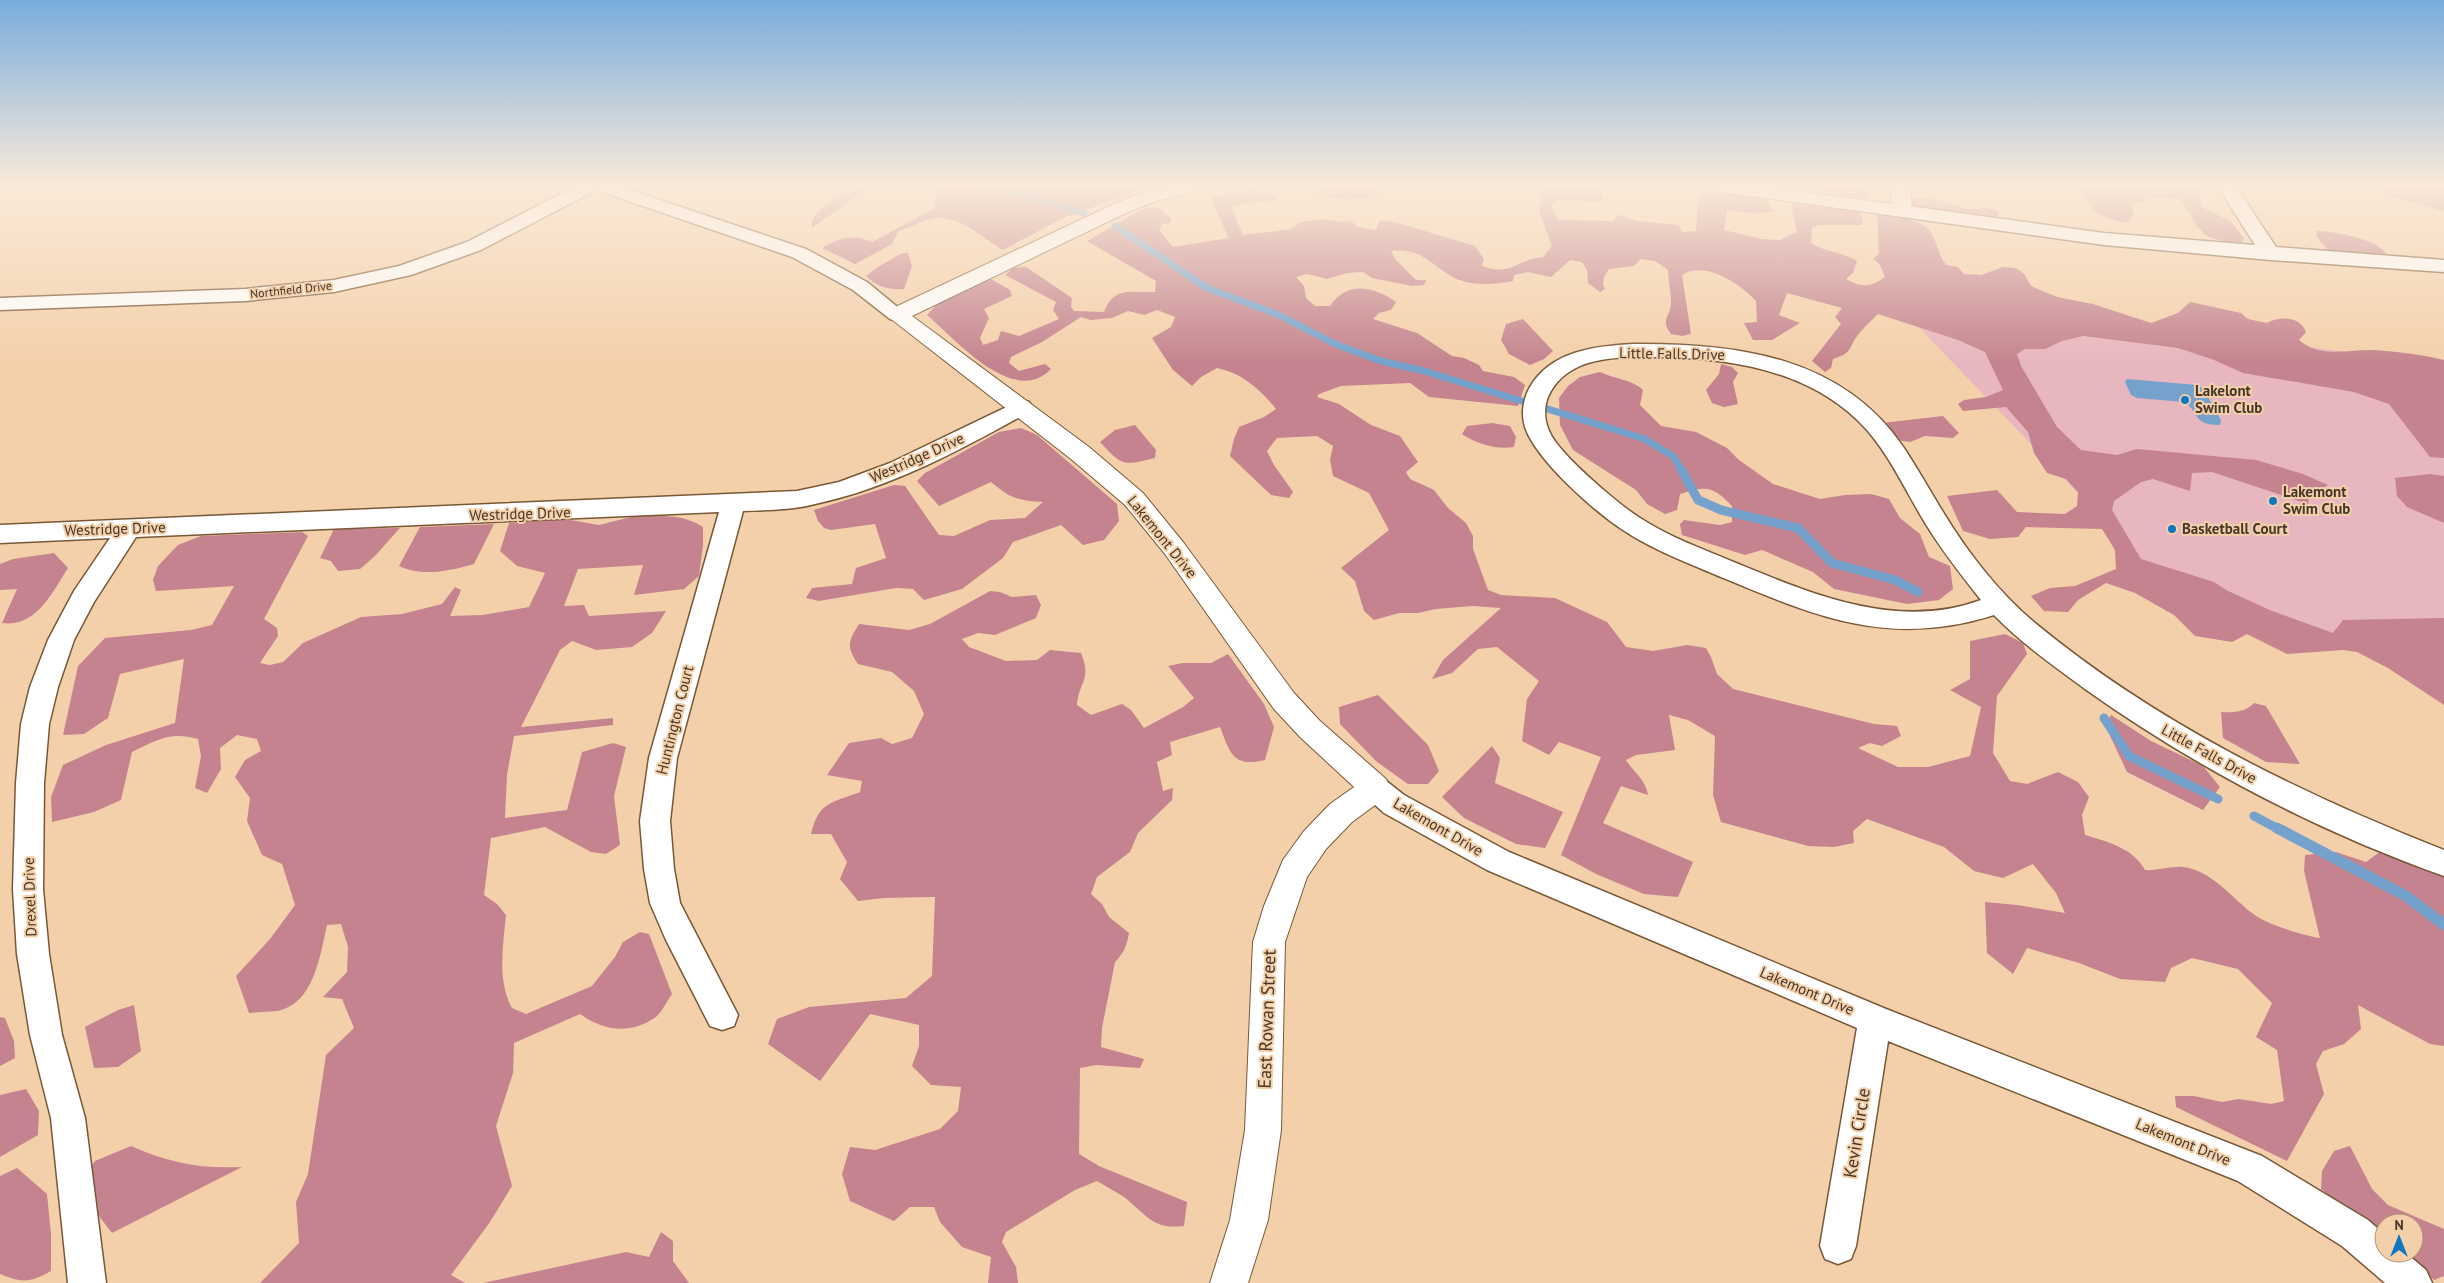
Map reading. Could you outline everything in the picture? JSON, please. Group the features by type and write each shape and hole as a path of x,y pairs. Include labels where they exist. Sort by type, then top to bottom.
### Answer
{"street":[{"name":"Northfield Drive","path":"0,304 245,295 334,286 404,271 476,245"},
{"name":"Lakemont Drive","path":"775,245 799,253 860,286 1080,453 1134,499 1174,548 1284,701 1310,730 1394,804 1498,861 1875,1020 2250,1168 2355,1233 2412,1283"},
{"path":"897,315 1044,245"},
{"path":"2169,245 2444,266"},
{"path":"2265,245 2271,254"},
{"name":"Little Falls Drive","path":"1999,603 1972,614 1937,620 1894,620 1849,613 1750,578 1650,536 1620,516 1594,494 1542,442 1536,428 1533,410 1538,391 1548,375 1568,363 1594,356 1628,351 1716,352 1746,357 1786,368 1813,380 1841,395 1868,418 1898,458 1945,535 1999,603 2031,633 2155,724 2221,763 2354,828 2444,863"},
{"name":"Westridge Drive","path":"0,534 772,502 820,495 862,482 929,455 1020,407"},
{"name":"Huntington Court","path":"722,1015 677,930 665,903 659,869 655,821 663,758 733,505"},
{"name":"Drexel Drive","path":"88,1283 68,1118 46,1034 33,954 28,889 30,783 35,724 44,687 61,640 83,598 129,529"},
{"name":"East Rowan Street","path":"1229,1283 1250,1220 1263,1130 1269,942 1294,870 1315,840 1341,813 1375,788"},
{"name":"Kevin Circle","path":"1838,1246 1875,1020"}],"shaded area":[{"path":"828,245 890,245 855,264 822,248"},
{"path":"995,245 1013,245 1003,250"},
{"path":"1094,245 1171,245 1173,247 1186,245 1471,245 1475,246 1484,259 1482,266 1500,270 1534,258 1543,257 1552,246 1815,245 1857,261 1853,273 1846,279 1857,284 1866,285 1875,283 1885,277 1880,265 1874,259 1879,253 1879,245 1936,245 1946,265 1958,267 1964,274 1981,275 2003,267 2016,268 2024,274 2031,286 2057,297 2093,304 2151,323 2178,313 2190,302 2241,313 2248,319 2267,323 2277,319 2294,320 2306,332 2299,340 2307,346 2316,349 2335,352 2374,350 2401,352 2444,360 2444,458 2430,457 2389,404 2354,392 2243,373 2214,360 2178,348 2083,336 2062,341 2045,349 2025,349 2017,354 2021,366 2057,427 2081,450 2117,455 2137,449 2256,460 2303,474 2328,485 2309,496 2308,504 2212,472 2192,473 2190,491 2153,479 2141,482 2114,501 2112,510 2141,559 2214,582 2226,590 2272,611 2333,633 2343,620 2444,618 2444,705 2388,668 2357,652 2343,650 2287,654 2247,634 2232,642 2195,636 2174,615 2135,593 2106,583 2078,600 2068,612 2044,611 2031,596 2050,588 2075,586 2116,569 2115,550 2102,529 2026,527 2018,537 1990,539 1963,531 1947,496 1997,490 2017,512 2065,514 2077,506 2078,492 2066,479 2047,473 2034,453 2028,432 2006,407 1963,411 1958,404 1964,400 1986,397 2003,390 1985,352 1958,340 1878,314 1860,332 1849,350 1840,357 1833,359 1831,368 1825,372 1812,361 1841,324 1835,317 1842,308 1787,293 1779,315 1800,323 1772,340 1753,340 1744,323 1757,322 1756,301 1732,281 1712,272 1701,270 1691,271 1682,275 1691,334 1682,336 1671,334 1666,324 1671,306 1668,270 1655,261 1641,259 1634,266 1609,269 1603,283 1605,289 1600,292 1588,283 1587,270 1582,262 1570,260 1551,277 1528,272 1514,275 1513,281 1479,284 1453,278 1427,259 1408,251 1391,251 1396,260 1416,280 1426,280 1424,285 1412,286 1372,278 1363,272 1347,273 1327,279 1307,274 1296,277 1304,286 1306,298 1315,306 1330,306 1337,298 1352,290 1361,289 1378,292 1396,302 1391,310 1379,313 1373,319 1417,333 1452,356 1464,358 1479,365 1483,371 1514,377 1525,385 1518,406 1429,397 1410,383 1341,386 1319,394 1317,397 1339,404 1371,425 1400,436 1418,462 1406,472 1410,479 1434,490 1448,508 1466,523 1473,536 1473,549 1488,590 1501,595 1555,598 1607,622 1626,647 1653,651 1687,645 1706,648 1717,674 1733,689 1874,724 1897,726 1901,736 1882,746 1870,743 1858,748 1898,767 1928,767 1970,756 1981,707 1950,690 1970,679 1970,641 2005,634 2023,643 2027,654 1997,696 1993,753 2010,781 2027,784 2058,772 2078,782 2089,797 2082,815 2085,835 2111,843 2127,851 2140,862 2145,870 2178,867 2193,869 2212,879 2258,917 2284,928 2320,938 2304,871 2305,855 2336,852 2366,862 2381,851 2444,875 2444,1046 2430,1044 2358,1005 2361,1029 2344,1044 2323,1051 2316,1064 2324,1094 2287,1161 2176,1107 2175,1096 2194,1096 2222,1102 2239,1099 2271,1104 2284,1101 2277,1050 2256,1037 2272,1003 2238,969 2192,958 2171,968 2165,982 2120,979 2079,963 2027,948 2013,974 1987,953 1985,902 2065,913 2056,893 2033,864 2003,878 1974,871 1944,847 1867,819 1853,831 1854,843 1834,847 1808,846 1721,822 1713,795 1715,736 1688,720 1669,715 1675,750 1636,755 1626,760 1642,781 1648,795 1621,786 1603,823 1693,862 1678,897 1644,894 1596,874 1561,855 1601,757 1559,742 1549,755 1522,741 1527,699 1539,681 1497,647 1478,649 1452,673 1432,679 1443,660 1501,608 1472,606 1436,609 1418,613 1399,613 1374,620 1364,611 1355,581 1341,568 1389,530 1369,493 1333,476 1330,460 1333,446 1317,436 1277,438 1267,451 1274,465 1293,492 1289,498 1271,495 1230,456 1239,427 1264,417 1276,409 1250,383 1226,370 1217,368 1201,377 1192,386 1173,370 1152,338 1171,327 1175,317 1157,310 1144,315 1128,311 1112,318 1091,320 1081,317 1042,342 1011,357 1009,363 1019,371 1045,364 1051,369 1036,379 1020,380 1003,375 986,366 927,315 941,300 991,279 1010,290 1012,296 984,309 989,318 980,338 983,345 998,340 1001,331 1019,336 1059,319 1053,310 1056,302 1005,275 1013,268 1026,267 1072,298 1071,307 1074,311 1104,312 1108,303 1118,294 1125,292 1155,292 1156,281"},
{"path":"2324,245 2375,245 2386,254 2328,250"},
{"path":"902,253 908,253 912,266 904,289 884,287 874,283 866,276 878,267"},
{"name":"Lakemont Swim Club","path":"1888,295 2444,364 2444,672 2226,606 2141,559"},
{"path":"1523,319 1553,351 1544,359 1530,365 1509,354 1501,340 1506,324"},
{"path":"1721,364 1732,367 1738,373 1733,382 1738,404 1724,407 1712,403 1706,390 1719,374"},
{"path":"1600,372 1628,381 1643,390 1640,405 1661,426 1696,432 1727,448 1739,460 1773,484 1820,499 1845,495 1871,494 1889,499 1900,518 1920,534 1929,557 1950,566 1953,589 1939,600 1907,604 1834,589 1813,572 1762,550 1745,555 1682,535 1680,524 1684,520 1720,525 1732,522 1732,506 1714,491 1703,489 1680,494 1677,510 1665,514 1647,504 1636,490 1573,450 1560,425 1559,398 1568,386 1580,377"},
{"path":"1943,416 1959,433 1953,438 1925,436 1910,442 1895,440 1882,423"},
{"path":"1492,423 1510,426 1516,437 1514,447 1500,448 1487,445 1474,441 1462,434 1467,426"},
{"path":"1135,425 1156,450 1155,458 1129,463 1124,462 1113,456 1100,442 1115,430"},
{"path":"1021,428 1037,435 1117,504 1119,521 1104,540 1083,545 1061,525 1013,542 1003,558 962,589 924,600 913,589 896,588 819,601 806,598 812,588 852,584 856,568 886,558 875,524 831,530 824,528 818,521 814,510 894,485 905,486 939,535 954,536 990,520 1025,518 1043,502 1015,498 991,482 939,506 917,481 925,473 999,432"},
{"path":"2430,474 2444,476 2444,523 2407,507 2397,496 2395,478"},
{"path":"635,516 679,517 703,527 699,576 684,589 634,595 643,565 578,569 564,606 584,605 589,616 666,611 652,633 632,647 596,650 572,641 560,650 521,727 613,718 613,725 514,736 507,775 505,818 567,810 582,752 613,743 626,747 614,796 620,845 606,854 591,852 545,827 491,838 484,895 497,904 506,915 502,963 504,986 512,1008 526,1014 592,986 615,957 623,942 640,932 649,934 672,994 656,1017 637,1027 617,1029 608,1027 589,1020 580,1014 514,1043 513,1073 496,1126 512,1186 490,1222 451,1275 465,1283 260,1283 299,1243 296,1202 308,1174 326,1055 354,1028 342,999 323,997 347,972 348,947 341,924 327,925 318,964 307,989 299,999 289,1007 277,1011 249,1013 236,976 270,939 295,905 282,864 262,855 247,821 250,798 235,777 245,760 261,751 257,739 237,735 220,748 221,769 207,793 195,788 201,756 198,739 171,736 156,741 132,752 121,800 94,812 52,822 51,797 63,765 106,745 175,723 184,659 120,674 108,718 84,734 63,735 78,666 105,638 191,630 212,625 234,586 156,591 153,580 158,566 178,545 201,536 302,532 308,536 264,619 277,628 278,636 260,663 270,665 283,662 303,643 361,617 402,614 442,604 455,587 461,590 450,616 483,615 529,607 545,573 517,566 500,551 509,523 565,519 599,525"},
{"path":"494,524 474,564 436,572 417,571 399,566 420,527"},
{"path":"400,528 374,557 360,569 338,571 331,561 320,558 334,529"},
{"path":"54,553 68,568 49,598 42,607 24,620 14,623 2,623 17,589 0,590 0,564 13,559"},
{"path":"990,591 1000,592 1012,597 1036,595 1041,605 1036,618 995,635 978,633 962,639 969,647 1006,661 1037,660 1050,650 1081,653 1085,675 1077,705 1091,715 1122,704 1131,710 1144,728 1183,707 1194,698 1168,666 1183,663 1211,663 1228,654 1264,704 1274,727 1265,760 1254,762 1245,762 1234,756 1220,727 1170,742 1172,755 1157,762 1163,791 1173,788 1172,800 1138,833 1130,852 1097,877 1091,894 1102,904 1109,917 1129,933 1125,949 1115,962 1102,1028 1101,1047 1144,1059 1140,1068 1096,1065 1080,1068 1079,1154 1099,1166 1187,1202 1184,1226 1164,1226 1157,1223 1144,1215 1124,1197 1097,1181 1075,1190 1006,1232 1002,1242 1016,1267 1018,1283 988,1283 991,1257 962,1247 940,1222 934,1207 910,1207 894,1221 850,1201 842,1174 850,1147 875,1150 940,1129 958,1111 961,1087 931,1085 912,1066 919,1046 919,1025 870,1014 820,1081 768,1044 777,1019 809,1007 906,998 932,976 935,897 884,898 858,901 840,879 847,862 831,834 811,834 814,823 823,809 834,801 860,792 862,781 827,775 849,743 881,738 892,744 912,738 924,714 914,691 892,672 858,664 850,644 859,624 909,630 930,624"},
{"path":"1378,695 1428,745 1439,771 1428,784 1408,784 1377,762 1340,724 1339,707"},
{"path":"2254,703 2266,706 2300,764 2266,762 2223,738 2221,712 2239,711"},
{"path":"2111,715 2151,741 2203,766 2220,787 2203,810 2127,772 2105,725"},
{"path":"1492,746 1500,758 1495,783 1563,812 1545,848 1516,844 1464,818 1442,797"},
{"path":"134,1005 141,1051 118,1067 94,1068 85,1027 118,1010"},
{"path":"0,1017 5,1018 14,1041 15,1058 0,1066"},
{"path":"26,1089 39,1111 38,1135 0,1157 0,1095"},
{"path":"131,1146 159,1157 185,1164 212,1167 242,1167 112,1233 95,1211 81,1181 95,1161"},
{"path":"2350,1146 2372,1189 2388,1205 2407,1213 2374,1213 2374,1231 2321,1189 2322,1171 2334,1151"},
{"path":"17,1168 47,1194 51,1234 51,1271 31,1280 14,1279 0,1274 0,1176"},
{"path":"2424,1220 2444,1229 2444,1276 2434,1280 2414,1263 2424,1263"},
{"path":"661,1232 673,1241 673,1261 689,1283 483,1283 626,1252 649,1257"}],"water":[{"name":"Lakelont Swim Club","path":"2127,379 2197,385 2203,388 2221,420 2220,425 2201,421 2184,402 2137,398 2131,395 2125,382"}],"waterway":[{"path":"1143,245 1207,288 1279,315 1335,344 1381,361 1424,371 1645,439 1674,457 1681,470"},
{"path":"1681,469 1698,500 1721,510 1798,528 1832,563 1895,580 1918,592"},
{"path":"2104,718 2129,756 2218,799"},
{"path":"2254,816 2280,830"},
{"path":"2277,828 2406,896 2444,925"}],"place":[{"name":"Lakelont Swim Club","path":"2185,400"},
{"name":"Lakemont Swim Club","path":"2273,501"},
{"name":"Basketball Court","path":"2172,529"}]}
